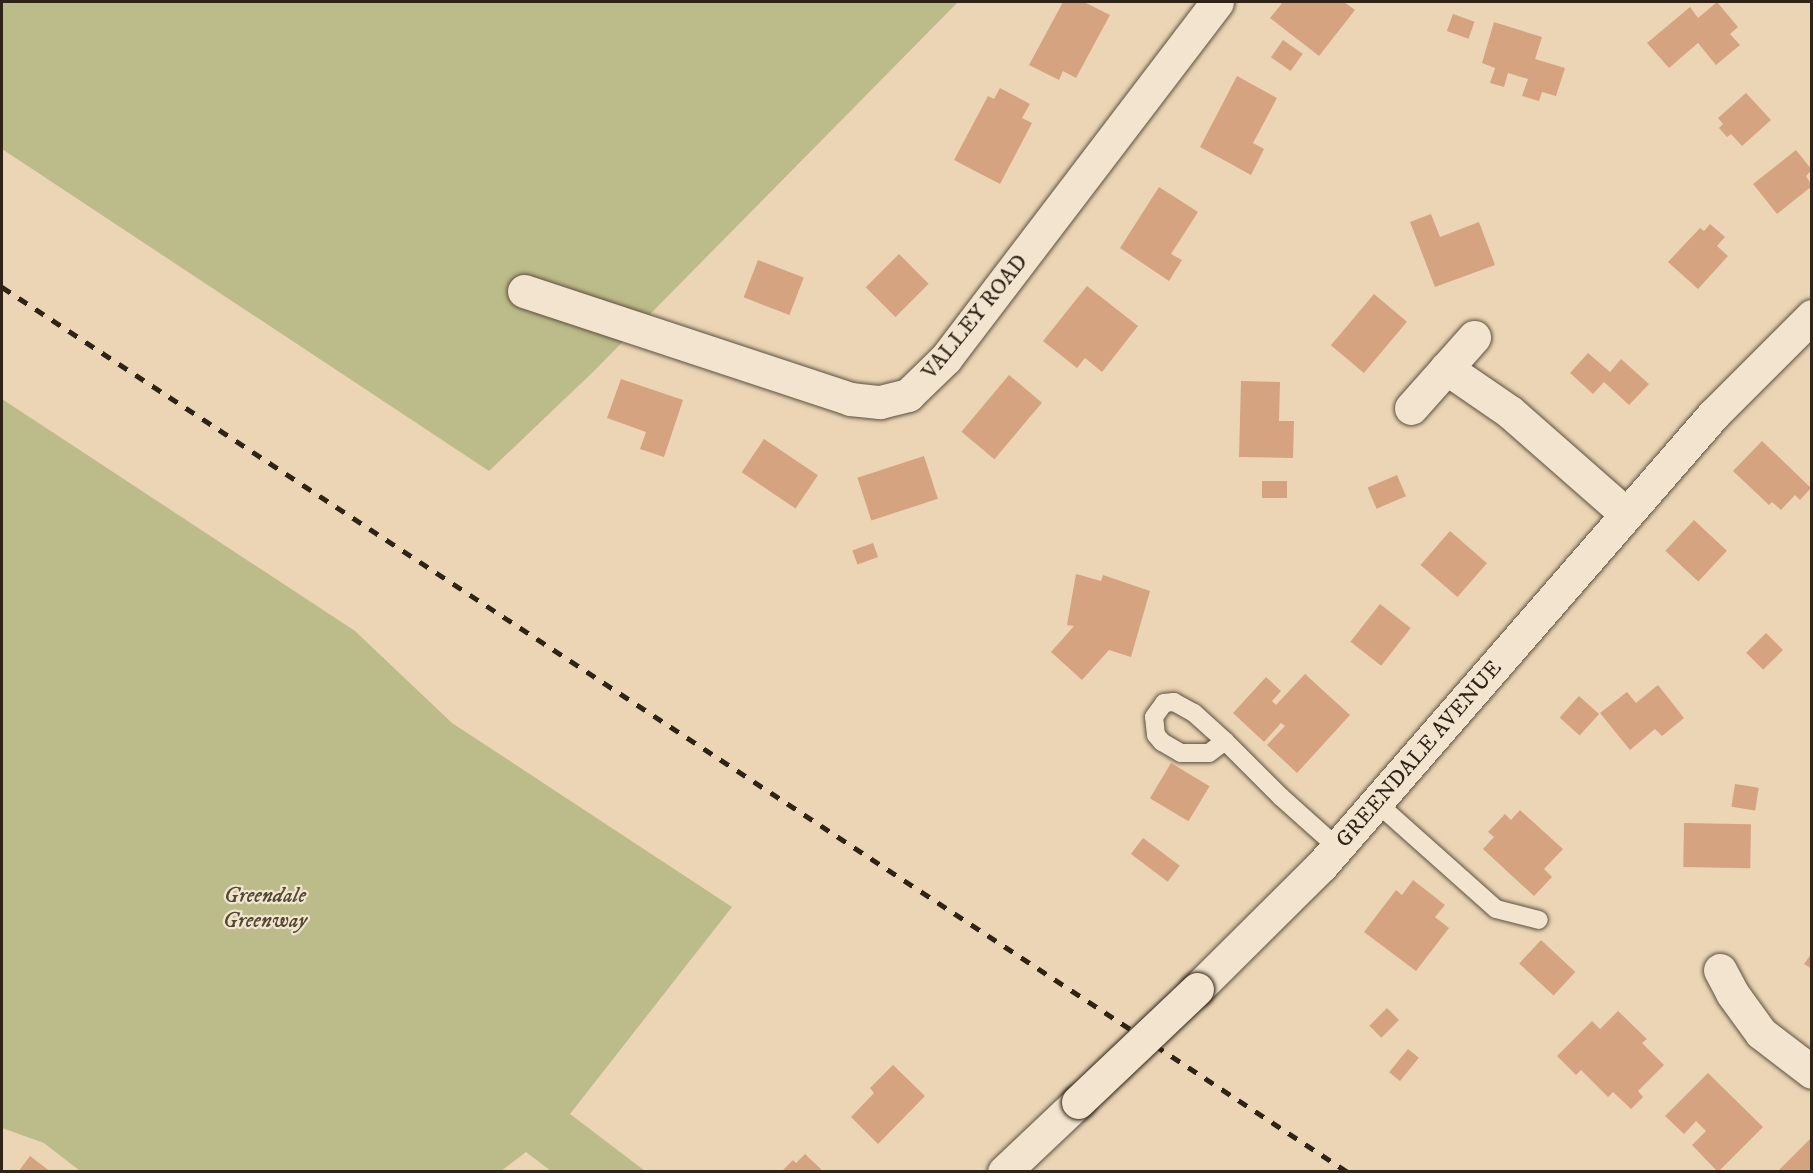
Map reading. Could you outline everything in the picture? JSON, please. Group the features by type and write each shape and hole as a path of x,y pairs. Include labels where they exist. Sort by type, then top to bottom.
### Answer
{"street":[{"name":"VALLEY ROAD","path":"524,291 850,399 880,402 908,394 946,358 1217,2"},
{"name":"GREENDALE AVENUE","path":"1004,1172 1226,964 1338,848 1713,415 1812,316"},
{"path":"1411,408 1474,337"},
{"path":"1446,368 1510,412 1626,513"},
{"path":"1720,970 1732,993 1761,1032 1812,1072"}],"lane":[{"path":"1225,741 1338,848"},
{"path":"1377,803 1496,909 1539,920"}],"green space":[{"path":"2,2 958,2 594,371 489,471 2,149"},
{"name":"Greendale Greenway","path":"2,399 355,631 452,723 732,907 570,1114 645,1171 551,1171 526,1152 500,1172 80,1171 44,1143 2,1128"}],"building":[{"path":"1063,2 1084,2 1110,15 1076,78 1063,71 1059,80 1029,65"},
{"path":"1283,2 1344,2 1355,10 1319,56 1270,18"},
{"path":"1717,2 1738,27 1730,34 1740,45 1716,65 1698,43 1669,68 1647,43 1690,7 1698,18"},
{"path":"1453,14 1475,22 1468,39 1447,31"},
{"path":"1494,22 1542,37 1535,59 1565,68 1556,96 1542,92 1539,101 1522,96 1528,79 1508,73 1504,87 1490,83 1495,68 1482,63"},
{"path":"1283,40 1303,54 1291,71 1271,57"},
{"path":"1237,76 1277,98 1253,143 1264,149 1251,175 1200,147"},
{"path":"1000,88 1030,104 1022,118 1032,123 1000,184 954,160 988,96 994,99"},
{"path":"1746,93 1771,120 1742,146 1731,134 1727,137 1719,128 1723,124 1718,118"},
{"path":"1796,150 1812,170 1806,176 1812,186 1777,214 1753,184"},
{"path":"1159,187 1198,212 1171,254 1182,260 1169,281 1120,248"},
{"path":"1431,214 1440,237 1479,222 1495,265 1435,287 1410,222"},
{"path":"1710,224 1725,237 1717,246 1728,256 1698,289 1668,262 1700,228 1704,231"},
{"path":"899,254 929,284 895,317 866,287"},
{"path":"758,260 804,278 789,315 744,297"},
{"path":"1087,286 1138,326 1102,372 1085,358 1077,368 1043,341"},
{"path":"1374,294 1407,322 1364,373 1331,345"},
{"path":"1588,353 1610,372 1621,359 1649,384 1629,405 1604,382 1593,394 1570,373"},
{"path":"1009,375 1042,403 994,459 961,432"},
{"path":"621,379 683,400 664,457 640,449 646,432 607,418"},
{"path":"1241,381 1280,382 1279,421 1294,421 1293,458 1239,457"},
{"path":"764,439 818,475 796,509 742,472"},
{"path":"1762,441 1811,488 1800,500 1795,495 1781,510 1772,502 1769,505 1733,471"},
{"path":"924,456 938,499 871,520 857,478"},
{"path":"1397,475 1406,496 1377,509 1368,488"},
{"path":"1262,481 1287,481 1287,498 1262,498"},
{"path":"1694,520 1727,551 1698,581 1665,551"},
{"path":"1450,531 1487,563 1457,597 1420,565"},
{"path":"873,543 878,557 857,565 852,551"},
{"path":"1076,574 1101,581 1103,575 1150,591 1131,657 1109,650 1082,680 1051,652 1074,626 1067,625"},
{"path":"1380,604 1411,628 1381,666 1350,642"},
{"path":"1766,633 1783,650 1763,670 1746,653"},
{"path":"1305,674 1350,715 1297,773 1267,745 1285,726 1281,723 1264,742 1233,713 1266,677 1281,691 1272,701 1276,705"},
{"path":"1658,685 1684,718 1662,736 1655,729 1630,750 1600,713 1627,692 1636,703"},
{"path":"1579,696 1599,714 1580,736 1560,718"},
{"path":"1171,763 1210,786 1188,821 1150,798"},
{"path":"1735,784 1759,788 1755,810 1731,807"},
{"path":"1520,810 1563,849 1544,869 1552,877 1534,896 1483,849 1494,837 1488,832 1505,814 1511,820"},
{"path":"1684,823 1751,824 1750,868 1683,867"},
{"path":"1143,838 1180,866 1168,882 1131,854"},
{"path":"1413,880 1445,905 1435,917 1449,928 1416,971 1364,932 1396,890 1402,895"},
{"path":"1541,940 1575,972 1554,995 1519,963"},
{"path":"1812,953 1812,969 1804,964"},
{"path":"1387,1008 1399,1020 1381,1038 1369,1026"},
{"path":"1618,1011 1647,1039 1642,1043 1664,1065 1638,1091 1643,1097 1631,1109 1613,1092 1608,1097 1581,1070 1576,1075 1557,1056 1592,1021 1600,1029"},
{"path":"1408,1049 1419,1058 1400,1081 1389,1072"},
{"path":"893,1065 925,1096 878,1144 851,1117 874,1093 870,1088"},
{"path":"1708,1073 1763,1127 1718,1172 1692,1145 1706,1131 1696,1121 1684,1134 1665,1116"},
{"path":"1810,1139 1812,1172 1780,1172 1779,1170"},
{"path":"805,1154 824,1172 781,1172 793,1160 796,1163"},
{"path":"30,1156 51,1172 18,1172"}],"railway":[{"path":"2,287 1348,1172"}]}
